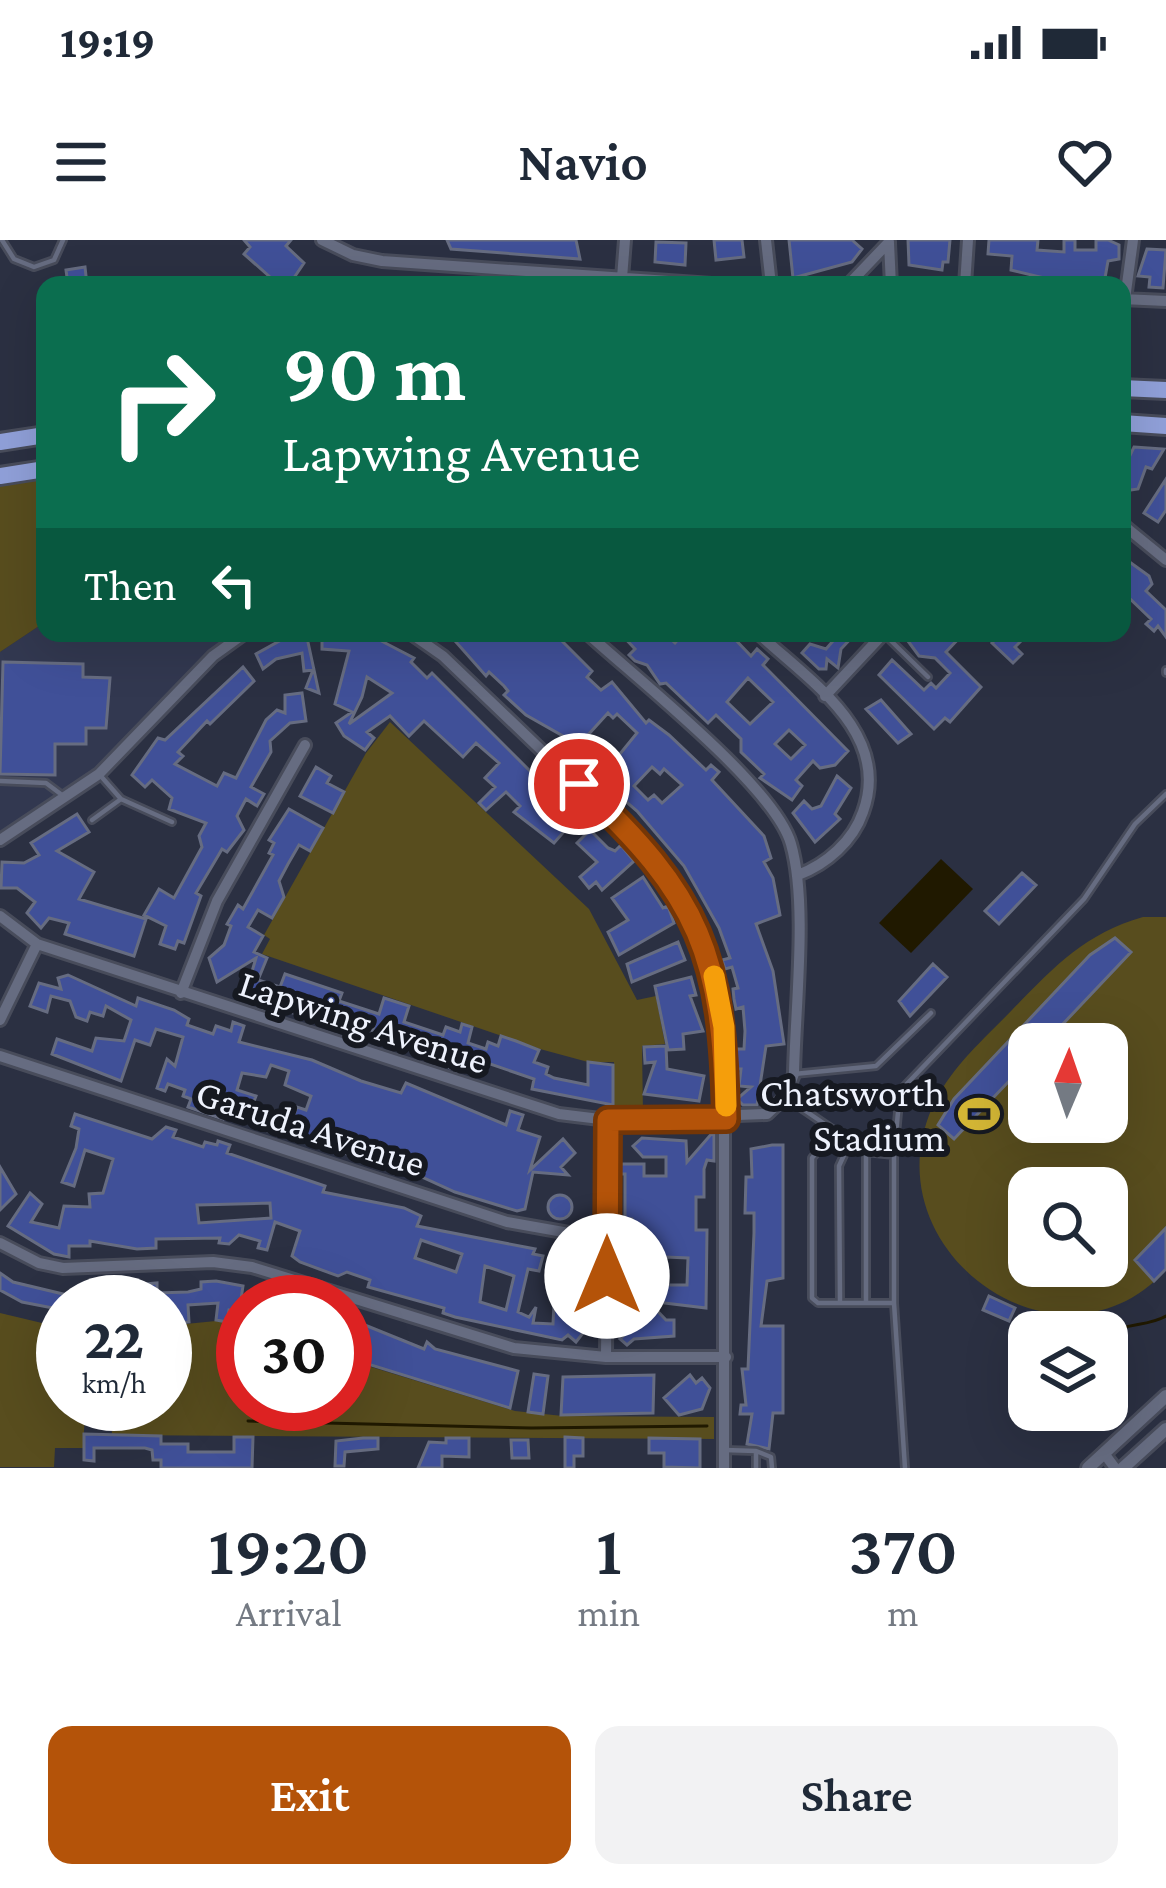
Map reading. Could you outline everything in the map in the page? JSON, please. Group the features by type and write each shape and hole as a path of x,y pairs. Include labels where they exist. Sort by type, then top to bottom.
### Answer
{"highway":[{"path":"1131,388 1166,390"},
{"path":"1131,424 1166,426"},
{"path":"0,439 36,435"},
{"path":"0,473 36,468"}],"street":[{"path":"322,240 382,261 594,276"},
{"path":"622,276 625,240"},
{"path":"766,240 770,276"},
{"path":"966,276 968,240"},
{"path":"1128,276 1133,240"},
{"path":"857,276 890,241"},
{"path":"890,241 891,276"},
{"path":"1131,299 1166,301"},
{"path":"1131,531 1166,560"},
{"path":"0,840 99,774 232,642"},
{"path":"423,642 632,834 670,882 702,941 718,993 726,1119 724,1468"},
{"path":"597,642 765,800 790,839 798,875 794,1074 785,1097"},
{"path":"770,642 862,740 871,778 868,800 844,843 828,860 798,875"},
{"path":"825,696 875,642"},
{"path":"181,994 217,901 305,746"},
{"name":"Lapwing Avenue","path":"0,916 37,944 526,1105 608,1120 726,1119 766,1114 785,1097"},
{"path":"0,1020 37,944"},
{"name":"Garuda Avenue","path":"0,1056 507,1222 608,1240"},
{"path":"606,1357 608,1120"},
{"path":"0,1243 39,1263 63,1268 213,1262 252,1267 490,1342 606,1357 726,1357"},
{"path":"1115,1464 1166,1396"},
{"path":"1088,1468 1115,1464 1165,1432"}],"lane":[{"path":"2,240 14,259 34,267 54,260 63,240"},
{"path":"892,642 928,677"},
{"path":"99,774 121,799 172,822"},
{"path":"0,781 46,783 66,800"},
{"path":"904,1468 894,1303 897,1104 906,1082 1084,899 1135,824 1166,794"},
{"path":"92,820 121,799"},
{"path":"794,1074 876,1066 931,1013"},
{"path":"785,1097 866,1152 893,1155"},
{"path":"834,1132 812,1158 810,1287 814,1301 894,1303"},
{"path":"839,1303 839,1166 850,1142"},
{"path":"866,1152 866,1303"},
{"path":"725,1450 769,1455 772,1468"},
{"path":"756,1451 756,1468"}],"shaded area":[{"path":"36,468 36,628 0,652 0,472"},
{"path":"36,628 36,642 239,642 135,741 0,842 0,652"},
{"path":"390,722 589,909 637,1000 656,996 665,1044 642,1046 643,1114 614,1112 614,1062 588,1062 540,1049 262,954 270,939 264,935 366,753"},
{"path":"941,859 973,889 911,953 879,923"},
{"name":"Chatsworth Stadium","path":"1143,917 1166,917 1166,1270 1123,1302 1087,1311 1028,1308 985,1286 950,1253 927,1210 920,1161 932,1108 948,1080 1042,980 1104,933"},
{"path":"0,1313 36,1322 36,1431 84,1431 83,1448 55,1448 54,1467 0,1467"},
{"path":"216,1321 216,1431 372,1431 372,1367 515,1411 714,1417 714,1439 112,1435 112,1431 192,1431 192,1323"}],"building":[{"path":"244,240 291,240 286,246 304,263 295,276 269,276 244,254 250,247"},
{"path":"447,240 576,240 580,259 451,249"},
{"path":"714,240 742,240 744,257 716,260"},
{"path":"789,240 852,240 862,249 852,262 793,276"},
{"path":"908,240 950,240 948,262 943,262 942,270 909,265"},
{"path":"989,240 1038,240 1037,250 1064,252 1064,240 1075,240 1075,250 1096,250 1096,240 1119,245 1119,259 1108,261 1105,276 1036,276 1011,270 1012,256 988,254"},
{"path":"656,242 686,243 685,265 655,262"},
{"path":"1147,249 1166,250 1163,288 1149,287 1150,277 1138,276"},
{"path":"85,267 86,276 67,276 66,270"},
{"path":"1134,447 1164,449 1152,469 1146,467 1138,489 1131,490"},
{"path":"1166,479 1166,510 1158,522 1144,513"},
{"path":"1131,563 1149,576 1152,584 1146,591 1166,610 1166,637 1158,626 1154,631 1146,624 1151,619 1131,600"},
{"path":"278,642 308,642 319,693 306,688 313,670 304,671 302,653 276,659 263,669 256,654"},
{"path":"322,642 383,642 414,658 411,662 427,678 432,673 576,818 554,843 514,812 520,806 506,792 486,810 479,803 495,787 485,778 499,763 476,743 463,757 424,721 409,736 390,716 367,732 374,738 365,750 344,736 336,723 352,712 335,704 349,651 322,649","holes":["367,677 392,693 349,724"]},
{"path":"456,642 563,642 592,671 587,677 601,690 612,682 646,723 649,720 669,735 706,770 711,765 719,772 712,780 764,836 771,858 764,862 773,878 780,915 756,924 773,971 784,1044 766,1046 757,1105 743,1105 737,1099 751,1087 739,1086 741,1069 736,1069 735,1049 744,1049 743,1007 736,1009 733,989 738,988 732,967 725,969 722,960 730,958 719,928 684,866 637,811 602,781 609,774 577,744 526,715 504,695 508,691 489,672 486,676","holes":["608,713 613,718 617,714 637,733 615,760 588,735","652,767 660,774 664,769 682,785 662,803 654,795 648,800 634,786"]},
{"path":"628,642 738,642 751,656 757,649 768,659 763,665 848,751 835,765 820,768 813,761 796,780 802,786 792,800 760,778 764,774 741,752 741,739 716,715 708,723 666,683 660,684 647,665 629,655 635,649","holes":["748,678 773,702 750,724 727,702","789,730 805,745 791,759 775,744"]},
{"path":"832,642 848,642 841,649 838,668 827,659 826,669 819,669 802,653 810,644 826,649"},
{"path":"909,642 955,642 946,652 981,687 950,722 945,718 934,729 879,675 892,660 924,690 931,683 936,688 950,673 935,658 919,656"},
{"path":"1020,642 1015,647 1022,654 1013,663 992,643"},
{"path":"3,662 83,664 83,677 110,678 106,728 86,728 86,744 55,744 55,775 0,774"},
{"path":"243,667 254,681 210,724 207,721 178,752 183,756 175,764 217,786 224,773 236,778 266,720 277,710 285,713 285,695 302,693 306,721 290,723 270,741 271,752 251,787 264,794 257,806 246,799 237,816 244,830 227,852 222,849 196,893 201,896 184,943 178,941 175,949 160,944 166,926 144,915 159,889 174,898 202,847 199,836 206,823 169,809 172,798 152,780 145,787 132,775 158,738 165,740"},
{"path":"881,700 911,734 898,743 866,709"},
{"path":"316,767 331,776 327,783 344,792 333,813 300,796"},
{"path":"837,776 851,788 835,814 840,819 815,842 793,813 804,801 812,809 821,806"},
{"path":"289,809 323,828 310,851 299,845 288,864 279,881 284,897 272,918 258,910 248,927 263,936 254,952 267,958 258,980 280,987 285,974 342,993 339,1001 379,1014 384,998 409,1006 404,1022 443,1035 446,1027 460,1032 462,1024 472,1027 468,1043 486,1049 488,1042 498,1046 501,1036 539,1050 534,1062 548,1067 546,1074 554,1078 588,1085 588,1062 613,1065 613,1105 532,1089 534,1079 464,1055 459,1071 450,1068 454,1055 425,1045 422,1054 410,1050 413,1041 371,1036 374,1026 343,1016 339,1027 253,1000 254,995 245,995 256,958 217,982 209,958 224,945 231,926 227,924 238,905 243,909 273,855 269,853 274,843 269,840"},
{"path":"77,814 89,832 57,851 94,872 79,899 146,919 134,956 65,934 69,923 49,918 41,928 27,913 35,902 17,888 1,888 2,862 24,863 39,855 31,843"},
{"path":"590,830 608,848 615,851 621,845 634,861 602,890 596,882 589,888 580,877 597,862 577,843"},
{"path":"1022,873 1036,885 999,924 985,911"},
{"path":"643,877 663,908 668,906 674,923 619,955 608,932 628,920 612,898"},
{"path":"1115,938 1131,952 1064,1023 1026,1023 1090,955"},
{"path":"678,942 685,960 632,982 627,964"},
{"path":"933,964 947,977 910,1016 899,1001"},
{"path":"68,975 136,1006 138,998 174,1010 189,1019 187,1025 213,1034 216,1026 231,1031 233,1022 244,1026 239,1042 312,1060 401,1093 406,1083 506,1125 510,1111 523,1115 518,1130 540,1137 530,1170 563,1139 575,1153 561,1167 568,1175 533,1172 525,1209 517,1211 455,1192 367,1152 359,1159 301,1135 268,1131 269,1126 225,1111 223,1119 188,1107 191,1099 183,1096 185,1090 168,1084 165,1091 157,1088 167,1059 175,1066 183,1037 156,1029 150,1045 135,1040 121,1081 52,1054 57,1039 92,1051 96,1038 124,1041 131,1020 106,1006 103,1016 90,1012 87,1021 76,1017 70,1001 51,996 47,1012 30,1006 39,983 61,989 58,978","holes":["271,1065 289,1071 285,1085 311,1096 306,1110 297,1107 293,1117 253,1104 256,1096 237,1090 242,1073 266,1077"]},
{"path":"691,977 696,995 690,996 703,1031 683,1034 684,1049 668,1050 655,986"},
{"path":"1008,1042 1008,1082 954,1139 938,1125 954,1099"},
{"path":"666,1046 667,1069 704,1076 699,1101 644,1094 655,1062 645,1063 644,1047"},
{"path":"75,1114 152,1139 166,1127 176,1130 173,1137 203,1147 205,1142 217,1145 218,1141 230,1145 227,1153 325,1186 323,1192 404,1208 421,1216 417,1226 535,1249 533,1254 543,1256 539,1271 528,1269 518,1312 529,1317 536,1307 533,1323 553,1324 555,1283 562,1274 558,1268 570,1258 582,1273 577,1276 596,1285 595,1296 568,1296 594,1319 576,1342 568,1335 562,1340 455,1317 443,1313 444,1308 372,1288 372,1275 335,1275 300,1262 292,1256 300,1231 275,1222 267,1250 258,1248 260,1241 239,1235 229,1244 219,1243 220,1238 156,1239 156,1248 137,1249 90,1241 90,1246 69,1246 69,1257 54,1254 8,1226 30,1193 42,1204 31,1222 59,1228 64,1206 90,1207 89,1194 103,1193 113,1159 85,1150 74,1186 62,1182 79,1129 71,1126","holes":["270,1203 271,1218 199,1223 197,1205","421,1240 462,1254 456,1272 415,1258","485,1266 514,1276 506,1310 480,1302"]},
{"path":"714,1131 714,1161 707,1160 704,1169 704,1197 696,1197 696,1230 707,1230 706,1308 648,1301 666,1320 674,1320 674,1336 634,1339 627,1345 620,1339 648,1312 617,1306 617,1294 624,1294 625,1266 636,1266 632,1219 625,1219 625,1174 619,1174 619,1164 644,1164 644,1176 666,1176 666,1157 643,1157 633,1146 642,1138 686,1141 687,1162","holes":["665,1257 688,1258 687,1285 664,1285"]},
{"path":"783,1145 783,1278 767,1281 761,1326 783,1326 783,1413 773,1413 769,1449 747,1444 752,1414 740,1414 741,1405 746,1405 742,1369 748,1369 754,1233 754,1213 745,1213 746,1177 752,1177 751,1149"},
{"path":"0,1167 16,1194 0,1210"},
{"path":"560,1195 572,1207 560,1219 548,1207"},
{"path":"1166,1228 1166,1269 1154,1281 1135,1260"},
{"path":"0,1273 36,1288 36,1305 22,1302 0,1290"},
{"path":"216,1281 216,1303 192,1305 192,1291 201,1289 201,1282"},
{"path":"989,1296 1015,1308 1008,1311 1008,1321 983,1310"},
{"path":"372,1328 424,1349 427,1342 435,1349 518,1371 510,1408 372,1365"},
{"path":"534,1374 548,1376 543,1414 528,1412"},
{"path":"654,1375 653,1413 561,1415 563,1377"},
{"path":"690,1375 696,1383 702,1378 710,1388 702,1409 679,1415 664,1398"},
{"path":"84,1434 161,1436 161,1444 188,1444 188,1452 234,1452 234,1437 253,1437 252,1468 161,1468 161,1460 153,1460 152,1450 145,1448 94,1448 94,1461 84,1460"},
{"path":"565,1437 583,1438 583,1456 574,1456 574,1468 565,1468"},
{"path":"378,1438 378,1449 345,1452 344,1466 335,1466 336,1441"},
{"path":"446,1438 469,1438 469,1457 442,1456 442,1468 418,1468 429,1442 446,1443"},
{"path":"649,1438 700,1439 700,1468 664,1467 664,1453 649,1453"},
{"path":"511,1440 528,1440 529,1458 512,1458"}],"waterway":[{"path":"1128,1327 1166,1316"},
{"path":"372,1424 707,1426"}],"slow traffic":[{"path":"714,976 724,1027 726,1106"}],"place":[{"name":"Chatsworth Stadium","path":"979,1114"}],"route":[{"path":"579,784 651,855 689,913 712,971 724,1027 726,1119 608,1120 607,1276"}]}
